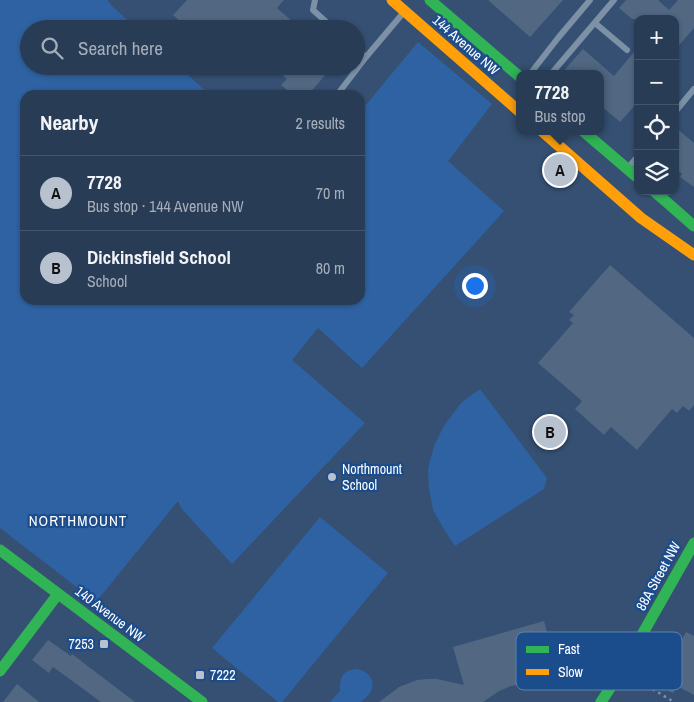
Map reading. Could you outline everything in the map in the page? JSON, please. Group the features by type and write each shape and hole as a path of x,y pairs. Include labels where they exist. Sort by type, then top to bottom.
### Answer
{"street":[{"name":"144 Avenue NW","path":"392,0 516,109"},
{"name":"144 Avenue NW","path":"430,0 516,75"},
{"path":"547,135 641,218 694,255"},
{"path":"588,135 634,175"},
{"path":"659,195 694,226"},
{"name":"88A Street NW","path":"643,632 694,542"},
{"name":"140 Avenue NW","path":"0,550 202,702"},
{"path":"0,671 58,594"},
{"name":"88A Street NW","path":"601,702 609,690"}],"lane":[{"path":"315,0 313,10 324,20"},
{"path":"533,70 590,0"},
{"path":"555,70 614,0"},
{"path":"366,57 404,11"},
{"path":"595,23 628,50"},
{"path":"342,90 353,75"},
{"path":"679,108 692,97 694,89"},
{"path":"627,169 634,161"}],"path":[{"path":"654,690 674,702"}],"shaded area":[{"path":"0,0 107,0 127,20 20,20 20,75 188,75 204,90 20,90 20,305 365,305 365,106 418,42 492,104 448,161 504,211 362,368 318,328 292,360 365,423 232,564 181,508 178,501 96,602 0,528"},
{"path":"480,389 547,478 544,489 455,546 433,510 428,469 434,446 445,424 462,402"},
{"path":"320,517 388,573 282,702 278,702 212,648"},
{"path":"356,669 363,671 371,678 373,685 369,695 361,702 330,702 340,691 340,682 344,673"}],"building":[{"path":"187,0 284,0 277,8 291,20 179,20 173,15"},
{"path":"488,0 563,0 530,37"},
{"path":"626,0 658,0 669,10 678,0 694,0 694,28 679,45 679,15 634,15 634,19 632,19 619,8"},
{"path":"583,49 614,76 634,52 634,106 620,122 604,108 604,70 565,70"},
{"path":"282,75 325,75 312,90 287,90 281,85 287,79"},
{"path":"679,130 694,143 694,187 680,177 682,174 679,171"},
{"path":"610,265 694,338 694,405 689,411 683,406 677,413 672,409 637,450 611,427 604,435 575,409 582,401 538,363 573,323 569,320 574,315 569,312"},
{"path":"544,621 547,632 516,632 516,685 499,691 483,702 379,702 399,687 417,680 437,679 464,685 453,647"},
{"path":"686,632 694,636 694,695 682,689 682,639"},
{"path":"48,640 71,656 72,654 135,702 101,702 53,667 49,673 32,660"},
{"path":"17,684 39,702 3,702"}],"traffic: fast":[{"path":"430,0 516,74"},
{"path":"588,135 634,175"},
{"path":"659,195 694,226"},
{"path":"644,632 694,543"},
{"path":"0,550 202,702"},
{"path":"0,671 58,594"},
{"path":"601,702 609,690"}],"traffic: slow":[{"path":"392,0 516,108"},
{"path":"547,135 641,218 694,255"}],"place":[{"name":"7728","path":"560,170"},
{"name":"Dickinsfield School","path":"550,432"},
{"name":"Northmount School","path":"332,477"},
{"name":"7253","path":"104,644"},
{"name":"7222","path":"200,675"}],"district":[{"name":"NORTHMOUNT","path":"78,521"}]}
